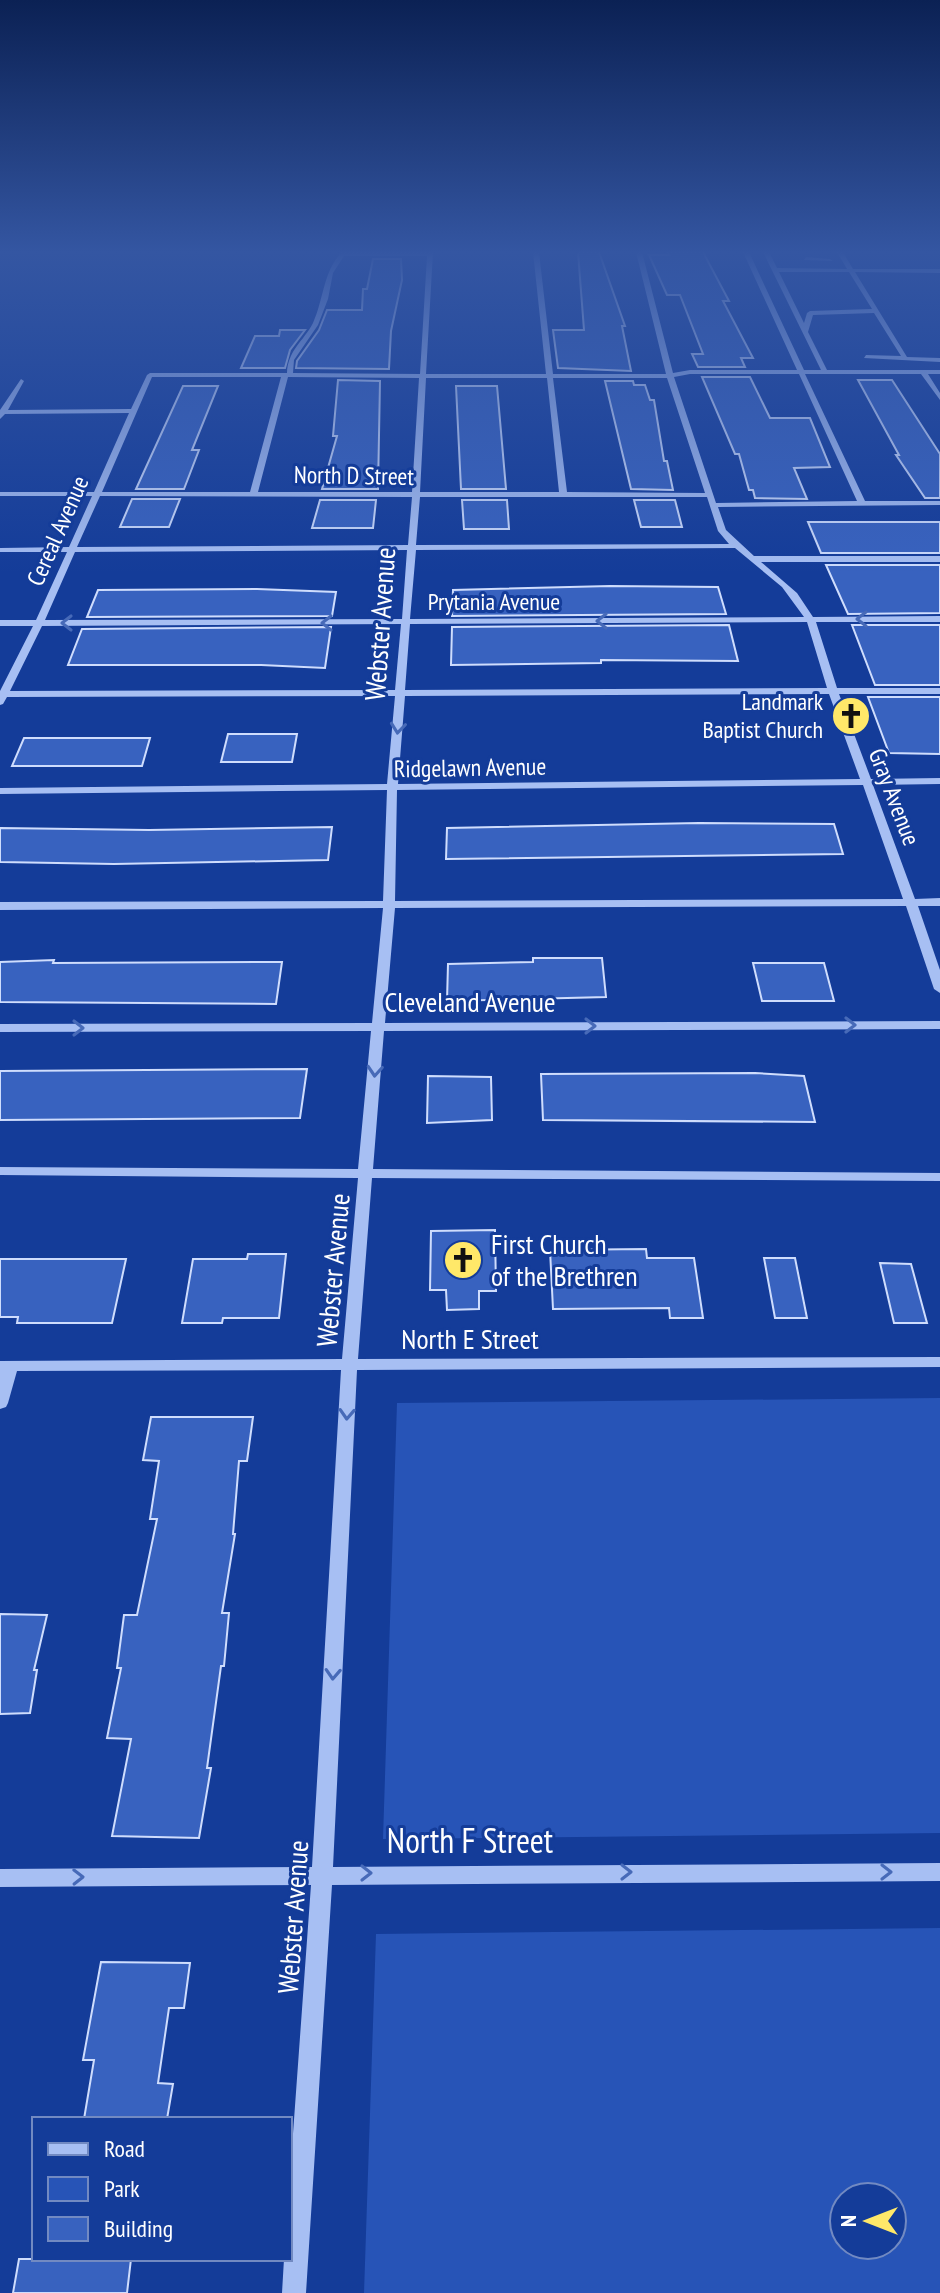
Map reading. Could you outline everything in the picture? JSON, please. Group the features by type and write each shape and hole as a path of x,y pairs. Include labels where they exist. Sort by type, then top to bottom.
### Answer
{"street":[{"path":"253,495 292,359"},
{"name":"Webster Avenue","path":"294,2293 322,1873 350,1366 389,904 392,789 402,693 423,359"},
{"path":"547,359 563,495"},
{"path":"666,359 707,495 714,505 722,531 734,546 801,603 810,619"},
{"path":"796,359 862,504"},
{"path":"819,359 825,372"},
{"path":"893,359 940,360"},
{"path":"288,375 670,376 690,372 940,372"},
{"path":"923,372 940,398"},
{"name":"Cereal Avenue","path":"1,697 39,623 150,375 288,375"},
{"path":"1,413 21,381"},
{"path":"1,413 134,411"},
{"name":"North D Street","path":"0,494 96,492 416,497 707,495"},
{"path":"714,505 940,503"},
{"path":"0,550 734,546"},
{"path":"750,559 940,559"},
{"name":"Gray Avenue","path":"810,619 833,692 912,902 940,989"},
{"name":"Prytania Avenue","path":"0,623 940,619"},
{"path":"1,697 940,691"},
{"name":"Ridgelawn Avenue","path":"0,791 940,781"},
{"path":"0,906 940,902"},
{"name":"Cleveland Avenue","path":"0,1028 940,1025"},
{"path":"0,1171 940,1177"},
{"name":"North E Street","path":"5,1366 940,1362"},
{"path":"0,1403 5,1366"},
{"name":"North F Street","path":"0,1878 322,1873 940,1872"}],"green space":[{"path":"940,1398 940,1833 383,1839 397,1403"},
{"path":"940,1928 940,2293 364,2293 376,1934"}],"building":[{"path":"245,359 287,359 285,368 241,368"},
{"path":"390,359 389,369 296,368 297,361"},
{"path":"557,359 629,359 631,371 558,368"},
{"path":"694,359 741,359 745,367 698,367"},
{"path":"702,377 750,377 770,418 810,418 830,467 794,468 807,499 755,498 753,490 749,490 739,454 735,454"},
{"path":"338,380 380,381 378,489 322,489 337,436 333,436"},
{"path":"858,380 892,380 940,454 940,498 925,498 896,455 899,455"},
{"path":"605,381 633,381 634,385 645,385 650,400 654,400 664,461 667,461 673,490 631,489"},
{"path":"183,386 218,386 192,450 199,450 184,489 136,489"},
{"path":"456,386 497,386 506,489 461,489"},
{"path":"132,499 180,499 169,527 120,527"},
{"path":"320,500 376,500 373,528 312,528"},
{"path":"462,500 507,500 509,529 464,529"},
{"path":"634,500 675,500 682,527 641,527"},
{"path":"808,522 940,522 940,553 821,553"},
{"path":"826,565 940,565 940,613 848,614"},
{"path":"718,587 726,614 452,616 453,590"},
{"path":"98,590 336,592 332,616 87,617"},
{"path":"729,625 738,661 601,660 601,663 451,665 452,627"},
{"path":"852,625 940,625 940,685 875,685"},
{"path":"331,627 325,668 68,665 82,629"},
{"path":"868,697 940,697 940,754 889,753"},
{"path":"228,734 297,734 292,762 221,762"},
{"path":"24,738 150,738 142,766 12,766"},
{"path":"834,824 843,854 446,859 447,828"},
{"path":"332,827 328,860 114,864 0,862 0,828 149,830"},
{"path":"533,958 602,958 606,997 447,1001 448,964 533,962"},
{"path":"54,960 53,963 282,962 276,1004 0,1002 0,962"},
{"path":"753,963 824,963 834,1001 762,1001"},
{"path":"307,1069 300,1118 0,1120 0,1071"},
{"path":"755,1073 804,1076 815,1122 543,1120 541,1074"},
{"path":"428,1076 491,1077 492,1120 427,1123"},
{"name":"First Church of the Brethren","path":"495,1230 496,1291 479,1291 479,1309 447,1310 446,1290 430,1290 431,1231"},
{"path":"646,1249 647,1258 694,1258 703,1318 670,1318 669,1308 553,1309 550,1250"},
{"path":"248,1254 286,1254 279,1318 223,1318 222,1323 182,1323 193,1259 247,1259"},
{"path":"764,1258 795,1258 807,1318 775,1318"},
{"path":"0,1259 126,1259 112,1323 17,1323 18,1317 0,1317"},
{"path":"880,1263 911,1264 927,1323 894,1323"},
{"path":"151,1417 253,1417 247,1461 239,1461 235,1534 222,1613 229,1613 224,1666 221,1666 207,1768 211,1768 199,1838 112,1836 131,1739 107,1738 121,1668 117,1668 124,1615 137,1615 157,1519 150,1519 159,1461 143,1460"},
{"path":"0,1614 47,1615 34,1670 37,1670 30,1713 0,1714"},
{"path":"101,1962 190,1963 184,2008 169,2008 158,2083 173,2084 167,2117 84,2117 94,2060 83,2060"},
{"path":"19,2259 131,2261 127,2293 13,2293"}],"place":[{"name":"Landmark Baptist Church","path":"851,716"},
{"name":"First Church of the Brethren","path":"463,1260"}]}
